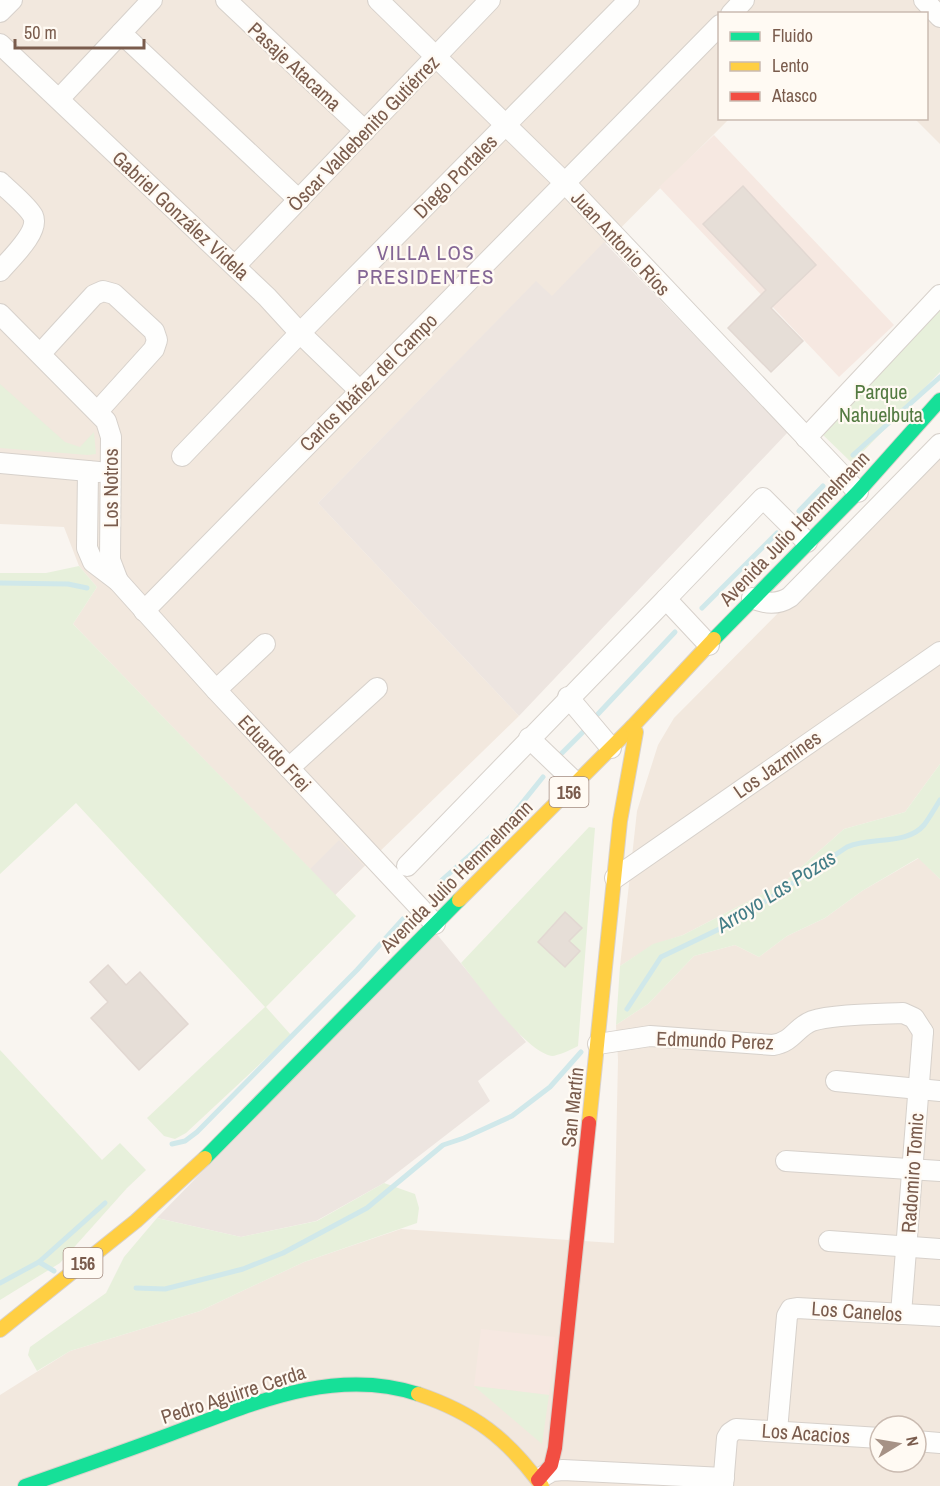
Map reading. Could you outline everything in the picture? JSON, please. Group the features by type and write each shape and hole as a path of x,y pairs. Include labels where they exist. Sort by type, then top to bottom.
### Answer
{"main road":[{"name":"Avenida Julio Hemmelmann","path":"0,1330 136,1221 194,1169 435,924 577,784 752,598 858,492 940,400"},
{"name":"San Martín","path":"540,1483 551,1465 555,1448 620,821 636,732 632,727"},
{"name":"Pedro Aguirre Cerda","path":"25,1486 286,1393 332,1384 355,1383 413,1392 467,1414 505,1443 540,1483"}],"street":[{"path":"0,12 12,0"},
{"path":"59,99 152,0"},
{"name":"Pasaje Atacama","path":"226,0 364,131"},
{"name":"Juan Antonio Ríos","path":"378,0 565,183 858,492"},
{"name":"Òscar Valdebenito Gutiérrez","path":"235,266 490,0"},
{"name":"Diego Portales","path":"182,456 300,333 629,0"},
{"path":"733,12 744,0"},
{"path":"924,0 940,17"},
{"name":"Carlos Ibáñez del Campo","path":"144,611 718,27"},
{"path":"121,33 298,200"},
{"name":"Gabriel González Videla","path":"0,44 235,266 359,390"},
{"path":"0,182 32,214 35,224 32,233 0,271"},
{"path":"41,353 94,295 103,291 114,294 154,331 157,340 154,349 98,411"},
{"path":"806,438 940,295"},
{"name":"Los Notros","path":"0,314 98,411 109,429 110,560 118,581"},
{"path":"752,598 769,603 785,601 790,597 940,444"},
{"path":"0,463 111,472"},
{"name":"Los Notros","path":"88,471 87,548 93,562 118,581"},
{"path":"407,866 763,498 807,542"},
{"name":"Eduardo Frei","path":"118,581 216,690 435,924"},
{"path":"666,598 709,645"},
{"path":"216,690 265,644"},
{"name":"Los Jazmines","path":"615,878 940,652"},
{"path":"289,768 377,688"},
{"path":"568,697 610,748"},
{"path":"529,738 577,784"},
{"name":"Edmundo Perez","path":"598,1044 650,1036 772,1045 791,1038 814,1020 903,1013 914,1018 932,1032"},
{"name":"Radomiro Tomic","path":"901,1314 919,1089 932,1032"},
{"path":"836,1081 940,1091"},
{"path":"786,1161 940,1171"},
{"path":"829,1240 940,1249"},
{"name":"Los Canelos","path":"777,1431 789,1310 795,1307 940,1317"},
{"name":"Los Acacios","path":"723,1482 727,1438 733,1431 739,1429 868,1437"},
{"path":"540,1483 552,1471 563,1470 723,1482"}],"shaded area":[{"path":"0,0 940,0 940,144 916,120 928,120 928,12 718,12 718,120 728,120 552,297 536,282 318,503 519,716 335,895 73,624 97,587 79,566 64,527 0,524"},
{"path":"714,135 894,325 839,377 659,187"},
{"path":"604,242 788,432 519,716 318,503 536,281 552,296"},
{"path":"940,450 940,764 905,812 844,829 783,883 683,935 653,945 620,966 637,811 658,745 674,718"},
{"path":"339,840 364,866 335,895 310,869"},
{"path":"919,858 940,879 940,1486 0,1486 0,1395 70,1351 200,1311 304,1262 401,1229 614,1243 618,1060 616,1025 648,1004 694,956 735,945 759,957 787,936 825,918 862,891"},
{"path":"435,932 526,1042 478,1081 490,1101 384,1183 316,1221 241,1237 157,1218"},
{"path":"481,1329 555,1337 549,1395 474,1386"}],"green space":[{"name":"Parque Nahuelbuta","path":"940,310 940,372 852,463 821,433"},
{"path":"0,384 65,442 80,447 94,432 96,454 0,448"},
{"path":"79,566 97,587 73,624 356,916 266,1007 291,1035 186,1133 175,1139 164,1136 147,1118 265,1007 76,803 0,874 0,573 46,573"},
{"path":"940,764 940,879 918,858 862,891 825,918 787,936 759,957 735,945 694,956 648,1004 616,1025 620,966 653,944 683,935 783,883 844,829 905,812"},
{"path":"589,827 595,828 578,1046 552,1056 541,1052 516,1031 461,963"},
{"path":"0,1050 102,1160 120,1143 146,1170 60,1263 0,1300"},
{"path":"384,1183 415,1194 419,1208 417,1223 304,1262 200,1311 70,1351 37,1371 28,1355 30,1347 106,1293 124,1257 157,1218 241,1237 317,1221"},
{"path":"474,1386 549,1395 542,1444"}],"building":[{"path":"743,186 816,265 771,308 803,341 771,372 728,328 766,290 703,224"},
{"path":"565,912 582,928 569,941 580,951 565,967 538,942"},
{"path":"108,965 126,985 140,972 188,1024 139,1070 91,1018 108,1002 90,982"}],"waterway":[{"path":"853,455 940,377"},
{"path":"799,511 823,486"},
{"path":"702,608 777,533"},
{"path":"0,583 68,584 87,588"},
{"path":"598,714 675,632"},
{"path":"562,753 585,730"},
{"path":"442,880 506,823 543,777"},
{"name":"Arroyo Las Pozas","path":"627,1009 661,957 734,922 847,847 908,836 917,832 940,800"},
{"path":"172,1144 185,1141 197,1132 357,970 403,919"},
{"name":"Arroyo Las Pozas","path":"136,1288 165,1289 243,1269 283,1253 367,1208 443,1145 512,1116 550,1087 581,1052"},
{"path":"39,1262 105,1203"},
{"name":"Arroyo Las Pozas","path":"0,1283 39,1262 54,1271"}],"traffic: fast":[{"path":"714,639 858,492 940,400"},
{"path":"205,1158 459,900"},
{"path":"25,1486 261,1401 292,1393 355,1384 386,1386 418,1394"}],"traffic: slow":[{"path":"459,900 632,727 714,639"},
{"path":"589,1123 620,821 636,732 632,727"},
{"path":"0,1330 136,1221 205,1158"},
{"path":"418,1394 438,1401 488,1429 516,1454 542,1486"}],"traffic: jam":[{"path":"538,1480 551,1465 555,1448 589,1123"}],"district":[{"name":"VILLA LOS PRESIDENTES","path":"426,264"}]}
